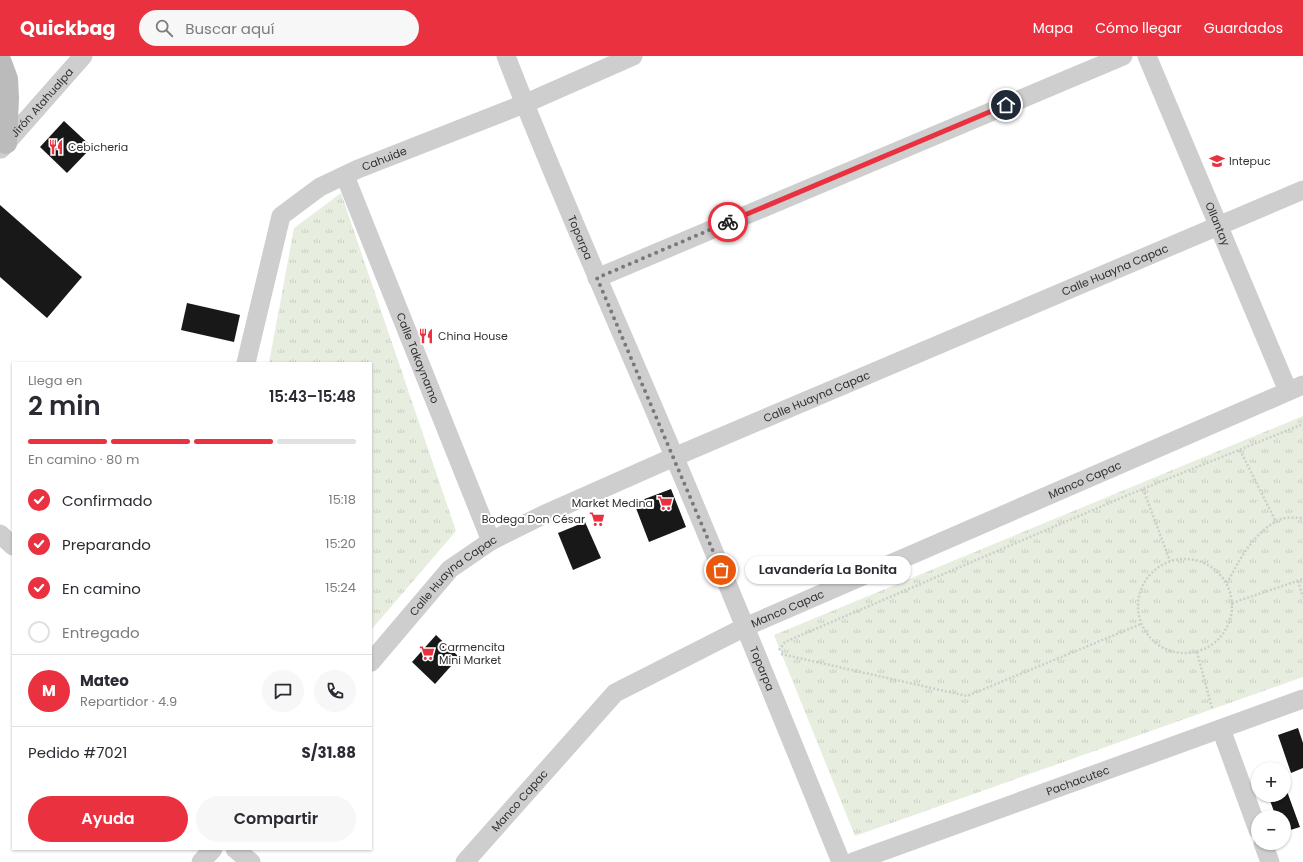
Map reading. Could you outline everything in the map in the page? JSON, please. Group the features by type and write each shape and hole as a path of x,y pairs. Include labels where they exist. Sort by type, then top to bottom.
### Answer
{"street":[{"path":"0,57 13,56"},
{"name":"Jirón Atahualpa","path":"3,146 83,56"},
{"name":"Toparpa","path":"506,56 524,104 674,457 841,862"},
{"name":"Cahuide","path":"246,362 281,216 320,187 524,104 633,56"},
{"path":"597,278 1123,56"},
{"name":"Ollantay","path":"1147,56 1219,226 1296,388"},
{"path":"0,60 7,79 8,98 3,146"},
{"name":"Calle Takaynamo","path":"345,176 491,541"},
{"name":"Calle Huayna Capac","path":"372,661 450,569 491,541 542,515 674,457 1303,190"},
{"name":"Manco Capac","path":"465,862 615,693 745,627 1296,388"},
{"path":"0,534 12,545"},
{"name":"Pachacutec","path":"853,862 1303,699"},
{"path":"1221,729 1251,811"},
{"path":"201,862 212,850"},
{"path":"236,850 251,862"},
{"path":"1266,850 1270,862"}],"path":[{"path":"1141,624 967,696 776,653 785,642 1143,489 1303,424"},
{"path":"1240,450 1276,522"},
{"path":"1143,489 1170,561"},
{"path":"1227,583 1241,557 1259,533 1282,519 1303,518"},
{"path":"1183,558 1196,559 1208,564 1219,572 1227,583 1232,595 1233,610 1229,624 1222,637 1211,646 1197,652 1183,654 1168,651 1156,643 1147,634 1141,624 1138,611 1138,598 1142,586 1148,575 1158,566 1170,561 1183,558"},
{"path":"1232,603 1303,579"},
{"path":"1298,581 1303,597"},
{"path":"1197,652 1214,716 1221,729"}],"green space":[{"path":"341,193 456,531 372,629 372,362 269,362 294,228"},
{"path":"1303,416 1303,677 855,836 774,635"}],"building":[{"path":"64,121 92,147 67,173 40,147"},
{"path":"0,205 82,277 47,318 0,277"},
{"path":"187,303 240,315 234,342 181,330"},
{"path":"671,489 686,527 649,542 634,503"},
{"path":"585,522 601,558 573,570 558,533"},
{"path":"436,635 459,657 435,684 412,662"},
{"path":"1298,728 1303,743 1303,768 1291,773 1291,762 1287,762 1278,735"},
{"path":"1271,802 1291,802 1300,827 1291,830 1291,810 1273,810"}],"way so far":[{"path":"721,570 597,278 728,222"}],"place":[{"name":"Cebicheria","path":"56,147"},
{"name":"Intepuc","path":"1217,161"},
{"name":"China House","path":"426,336"},
{"name":"Market Medina","path":"665,503"},
{"name":"Bodega Don César","path":"597,519"},
{"name":"Lavandería La Bonita","path":"721,570"},
{"name":"Carmencita Mini Market","path":"427,653"}],"route":[{"path":"728,222 1006,105"}]}
